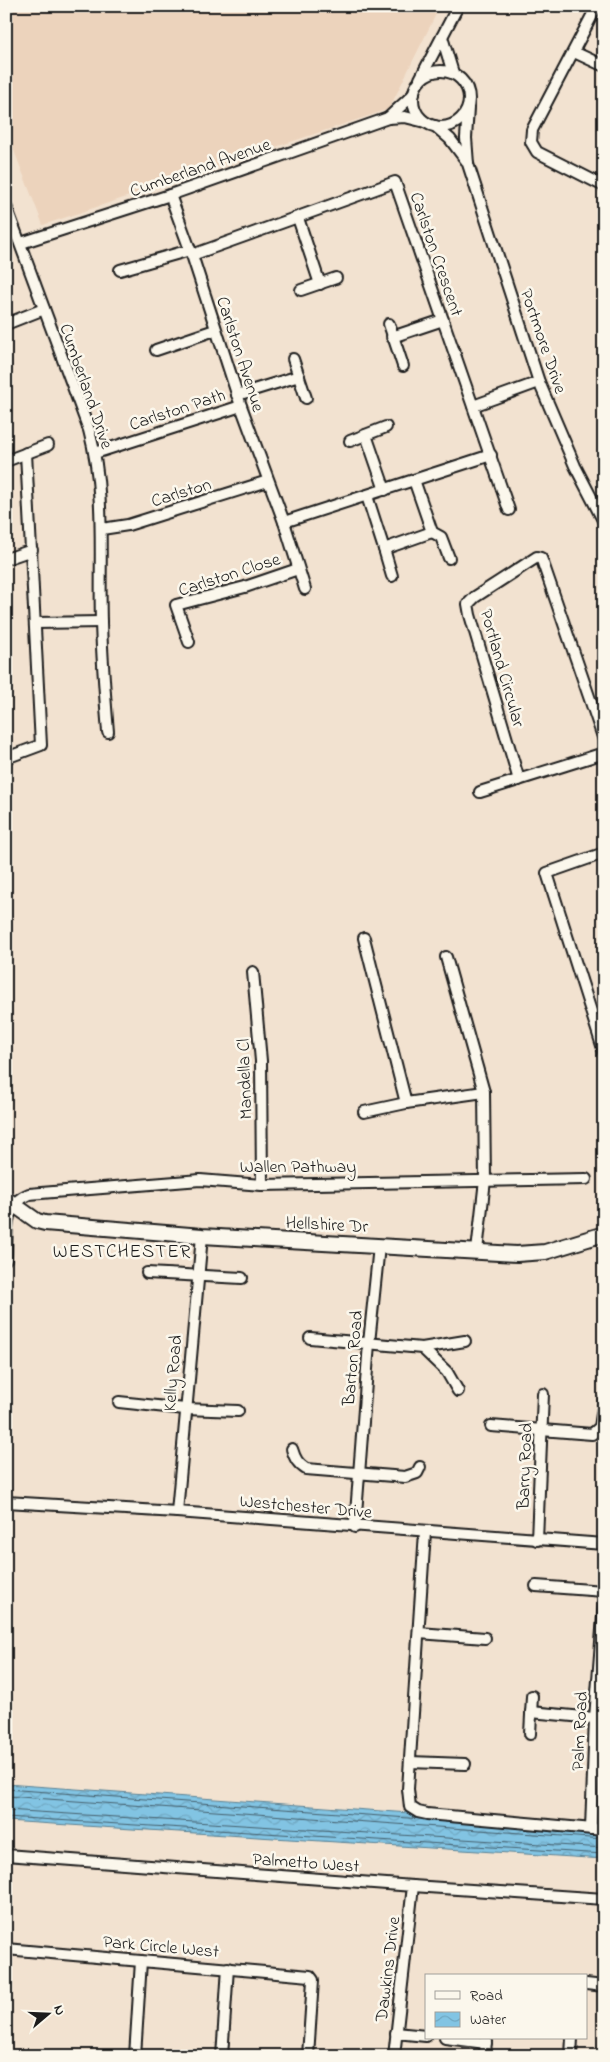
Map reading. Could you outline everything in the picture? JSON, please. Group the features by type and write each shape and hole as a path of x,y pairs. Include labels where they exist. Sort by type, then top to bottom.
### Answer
{"street":[{"name":"Cumberland Avenue","path":"388,118 416,89 458,6"},
{"path":"597,6 532,130 531,142 538,152 604,186"},
{"path":"442,37 453,74"},
{"path":"574,52 604,66"},
{"path":"443,71 453,74 462,79 467,88 468,108 463,117 455,124 445,127 430,124 418,114 414,105 416,89 424,77 433,72 443,71"},
{"name":"Portmore Drive","path":"468,108 466,138 468,164 539,382 575,466 604,522"},
{"name":"Cumberland Avenue","path":"21,243 170,195 388,118 404,117 430,124"},
{"name":"Portmore Drive","path":"430,124 450,139 468,164"},
{"name":"Carlston Crescent","path":"120,270 191,252 298,218 395,182 509,510"},
{"name":"Carlston Avenue","path":"170,195 191,252 241,406 284,522 305,589"},
{"name":"Cumberland Drive","path":"6,206 89,430 95,452 102,529 101,622 108,732"},
{"path":"298,218 320,284"},
{"path":"301,290 336,278"},
{"path":"6,324 44,309"},
{"path":"392,337 443,320"},
{"path":"389,324 403,366"},
{"path":"156,350 215,330"},
{"path":"293,359 306,398"},
{"path":"238,395 299,376"},
{"path":"473,406 539,382"},
{"name":"Carlston Path","path":"95,452 241,406"},
{"path":"350,440 386,427"},
{"path":"366,435 385,490"},
{"path":"6,461 48,445"},
{"path":"6,758 41,745 26,453"},
{"path":"284,522 491,455"},
{"path":"414,480 432,532 441,537 449,558"},
{"name":"Carlston","path":"102,529 128,525 268,481"},
{"path":"367,496 392,576"},
{"path":"384,549 432,532"},
{"path":"6,559 32,550"},
{"name":"Portland Circular","path":"519,780 468,604 475,597 537,557 541,558 544,563 604,740"},
{"name":"Carlston Close","path":"189,642 176,605 245,587 298,568"},
{"path":"35,623 101,622"},
{"path":"480,792 604,753"},
{"path":"604,853 547,873 604,1052"},
{"path":"364,938 406,1103"},
{"path":"446,957 484,1092 485,1180 477,1251"},
{"name":"Mandella Cl","path":"253,972 261,1061 262,1185"},
{"path":"364,1112 406,1103 484,1092"},
{"name":"Wallen Pathway","path":"10,1202 29,1194 200,1180 262,1185 586,1179"},
{"path":"6,1259 10,1202"},
{"name":"Hellshire Dr","path":"10,1202 37,1221 45,1223 202,1236 517,1254 545,1252 604,1234"},
{"name":"Kelly Road","path":"177,1512 197,1274 202,1236"},
{"name":"Barton Road","path":"355,1527 369,1343 380,1246"},
{"path":"147,1273 197,1274 242,1278"},
{"path":"310,1338 422,1348 464,1341"},
{"path":"422,1348 447,1372 458,1391"},
{"name":"Barry Road","path":"537,1540 543,1394"},
{"path":"491,1426 589,1434 600,1428 604,1401"},
{"path":"119,1402 185,1409 238,1411"},
{"path":"292,1450 300,1465 306,1469 412,1476 417,1473 420,1467"},
{"name":"Westchester Drive","path":"6,1502 177,1512 355,1527 604,1544"},
{"path":"424,1532 408,1798 410,1807 418,1812 604,1830"},
{"path":"536,1586 604,1591"},
{"name":"Palm Road","path":"592,1829 604,1604"},
{"path":"419,1633 485,1638"},
{"path":"530,1734 532,1696"},
{"path":"531,1712 599,1718"},
{"path":"410,1762 465,1764"},
{"name":"Palmetto West","path":"6,1855 604,1899"},
{"name":"Dawkins Drive","path":"394,2056 413,1886"},
{"name":"Park Circle West","path":"6,1949 310,1976 312,1978 308,2056"},
{"path":"136,2056 142,1961"},
{"path":"222,2056 228,1968"},
{"path":"588,1984 604,1986"},
{"path":"396,2033 425,2036"},
{"path":"485,2056 486,2040"},
{"path":"571,2056 572,2040"}],"shaded area":[{"path":"6,6 440,6 389,109 43,225 6,130"}],"water":[{"path":"6,1784 604,1827 604,1859 6,1821"}],"district":[{"name":"WESTCHESTER","path":"122,1250"}]}
